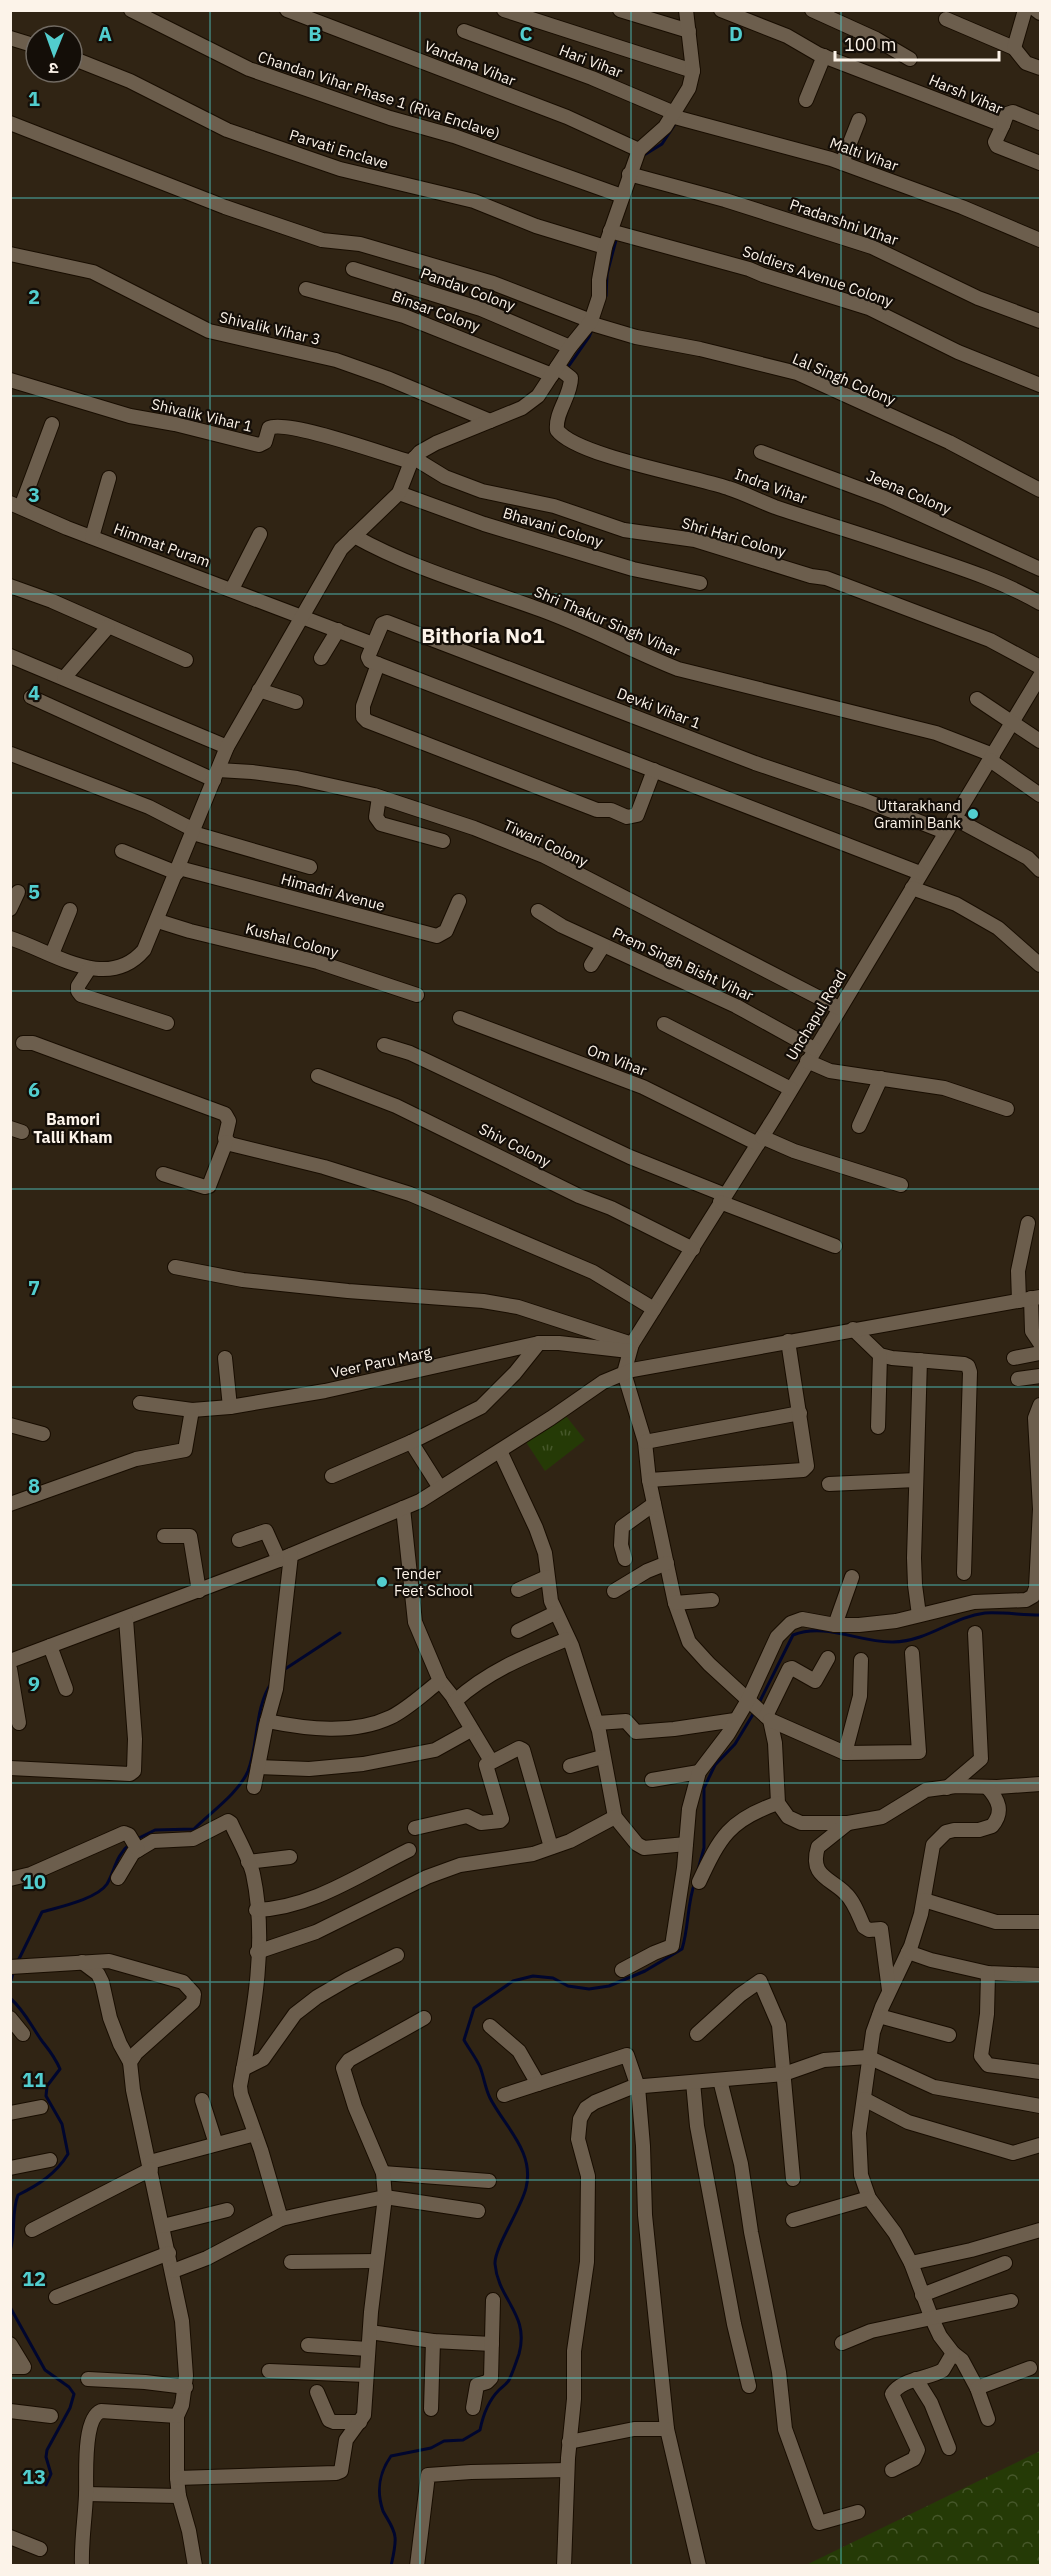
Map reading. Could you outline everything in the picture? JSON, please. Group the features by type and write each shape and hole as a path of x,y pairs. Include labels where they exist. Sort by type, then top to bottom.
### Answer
{"street":[{"name":"Chandan Vihar Phase 1 (Riva Enclave)","path":"131,10 249,69 390,118 454,136 622,196"},
{"name":"Vandana Vihar","path":"287,10 567,117 639,150"},
{"path":"504,10 693,71"},
{"path":"621,10 689,31"},
{"path":"10,938 89,969 104,970 124,967 144,950 158,921 227,747 331,564 354,536 399,493 412,460 436,443 530,403 559,371 570,347 593,324 599,297 604,248 629,174 639,150 665,127 689,88 693,71 686,10"},
{"name":"Harsh Vihar","path":"721,10 787,36 824,56 1003,126 995,142 997,146 1041,163"},
{"path":"812,10 876,39 910,59"},
{"path":"1014,48 1025,10"},
{"path":"1036,10 1041,13"},
{"path":"946,19 1014,48 1026,63 1041,68"},
{"name":"Hari Vihar","path":"464,31 592,78 671,114"},
{"path":"806,100 824,56"},
{"name":"Parvati Enclave","path":"84,63 130,81 227,130 340,169 474,201 536,226 604,248"},
{"path":"1003,126 1007,114 1012,112 1041,123"},
{"name":"Malti Vihar","path":"671,114 842,163 962,207 1041,240"},
{"path":"842,163 859,120"},
{"name":"Lal Singh Colony","path":"10,123 225,207 322,240 360,244 493,283 593,324 636,337 700,349 797,373 949,442 1041,490"},
{"name":"Pradarshni VIhar","path":"629,174 724,200 872,247 978,298 1041,321"},
{"name":"Soldiers Avenue Colony","path":"610,231 749,269 869,308 958,352 1041,385"},
{"name":"Shivalik Vihar 3","path":"10,254 93,272 209,332 336,360 387,378 490,421"},
{"name":"Pandav Colony","path":"353,269 481,309 570,347"},
{"name":"Binsar Colony","path":"306,289 404,316 559,371"},
{"name":"Indra Vihar","path":"559,371 571,378 571,385 556,426 564,438 576,444 635,463 728,488 777,507 843,527 1023,592 1041,603"},
{"name":"Shivalik Vihar 1","path":"10,380 130,416 175,424 259,445 265,442 269,428 273,426 296,428 412,460"},
{"path":"16,505 51,424"},
{"name":"Jeena Colony","path":"761,452 885,498 1041,569"},
{"name":"Shri Hari Colony","path":"412,460 445,477 482,491 554,506 624,530 695,540 812,576 826,578 990,640 1041,667"},
{"path":"92,537 109,478"},
{"name":"Bhavani Colony","path":"399,493 484,524 633,569 700,583"},
{"name":"Himmat Puram","path":"16,505 92,537 373,644"},
{"path":"232,589 260,534"},
{"name":"Shri Thakur Singh Vihar","path":"354,536 426,568 574,622 678,669 936,733 991,757 1041,795"},
{"path":"10,586 52,601 186,660"},
{"name":"Devki Vihar 1","path":"373,644 382,624 387,622 755,764 864,800 945,832"},
{"path":"64,678 108,627"},
{"path":"321,658 338,630"},
{"path":"373,644 368,659 378,664 920,873"},
{"path":"10,656 227,747"},
{"path":"378,664 363,706 363,717 367,721 597,810 610,810 627,817 637,815 654,770"},
{"name":"Unchapul Road","path":"624,1373 630,1348 760,1140 1041,676"},
{"path":"259,690 296,702"},
{"path":"31,697 216,775"},
{"path":"977,699 1041,741"},
{"path":"11,754 149,807 193,832 310,867"},
{"name":"Tiwari Colony","path":"216,775 252,772 297,778 380,797 474,828 544,856 839,1008"},
{"path":"380,797 376,817 381,824 443,841"},
{"path":"954,818 1028,858 1041,870"},
{"name":"Himadri Avenue","path":"122,851 178,871 437,936 446,931 459,901"},
{"path":"912,888 956,904 998,928 1041,965"},
{"path":"10,909 18,892"},
{"path":"51,954 70,910"},
{"name":"Prem Singh Bisht Vihar","path":"538,911 562,926 603,946 736,1006 811,1055 830,1071 945,1088 1007,1109"},
{"name":"Kushal Colony","path":"158,921 318,962 417,995"},
{"path":"591,965 603,946"},
{"path":"89,969 78,986 81,995 167,1023"},
{"name":"Om Vihar","path":"460,1018 643,1087 760,1140 901,1185"},
{"path":"664,1024 791,1089"},
{"path":"24,1043 33,1043 225,1114 229,1121 226,1142 209,1186 205,1187 163,1174"},
{"path":"384,1045 410,1053 630,1157 835,1246"},
{"name":"Shiv Colony","path":"318,1076 396,1106 693,1249"},
{"path":"859,1126 882,1078"},
{"path":"226,1142 345,1173 410,1194 593,1272 654,1309"},
{"path":"1028,1223 1018,1271 1030,1299 1032,1331 1041,1342"},
{"path":"175,1268 243,1280 348,1291 483,1301 518,1307 630,1348"},
{"path":"10,1661 285,1558 403,1508 500,1451 603,1382 624,1373 640,1368 853,1329 1030,1299"},
{"path":"853,1329 880,1355 968,1366 970,1372 964,1573"},
{"path":"649,1480 803,1470 807,1466 788,1341"},
{"path":"332,1476 411,1442 481,1407 515,1373 539,1343"},
{"name":"Veer Paru Marg","path":"140,1403 192,1410 230,1407 325,1391 539,1343 630,1348"},
{"path":"1014,1359 1041,1353"},
{"path":"878,1427 880,1355"},
{"path":"225,1358 230,1407"},
{"path":"920,1360 915,1585 920,1615"},
{"path":"624,1373 645,1442 649,1480 675,1603 688,1642 709,1665 760,1711 845,1752 919,1752 912,1653"},
{"path":"1018,1379 1041,1376"},
{"path":"1041,1405 1035,1418 1040,1509 1036,1588 1033,1596 1026,1600 974,1602 896,1621 835,1625 802,1619 791,1623 777,1637 760,1711 776,1743 778,1803 788,1817 801,1823 848,1823 882,1817 926,1790 1041,1784"},
{"path":"10,1504 136,1459 185,1450 192,1410"},
{"path":"645,1442 800,1413"},
{"path":"10,1425 44,1434"},
{"path":"411,1442 440,1488"},
{"path":"500,1451 536,1528 545,1553 547,1577 555,1613 584,1681 597,1723 615,1817 637,1844 644,1848 686,1844"},
{"path":"829,1484 916,1480"},
{"path":"625,1559 621,1545 622,1527 654,1504"},
{"path":"403,1508 415,1622 440,1681 455,1701 491,1761"},
{"path":"239,1540 266,1532 285,1558 278,1673 254,1788"},
{"path":"164,1536 190,1536 199,1591"},
{"path":"614,1591 647,1571 667,1563"},
{"path":"518,1590 547,1577"},
{"path":"835,1625 852,1577"},
{"path":"675,1603 712,1600"},
{"path":"518,1631 555,1613"},
{"path":"10,1768 130,1774 134,1771 135,1739 126,1619"},
{"path":"947,1788 981,1760 975,1633"},
{"path":"455,1701 474,1684 499,1668 567,1639"},
{"path":"50,1646 66,1689"},
{"path":"597,1723 626,1721 636,1732 735,1720 760,1711 789,1669 792,1668 815,1681 828,1658"},
{"path":"845,1752 860,1696 861,1660"},
{"path":"10,1669 19,1723"},
{"path":"267,1721 312,1730 366,1725 393,1716 440,1681"},
{"path":"622,1971 672,1946 689,1809 699,1772 719,1748 735,1720"},
{"path":"258,1767 309,1769 385,1760 435,1750 471,1730"},
{"path":"415,1828 467,1816 481,1823 500,1821 502,1819 486,1767 491,1761 519,1748 523,1750 551,1847"},
{"path":"570,1766 602,1757"},
{"path":"651,1780 699,1772"},
{"path":"987,1787 999,1804 997,1821 986,1829 954,1830 940,1837 933,1845 929,1856 924,1900 908,1952 879,2016 868,2057 859,2133 859,2156 861,2175 869,2198 896,2233 911,2263 921,2295 940,2336 953,2354 962,2360 977,2388 988,2419"},
{"path":"699,1882 718,1842 730,1829 762,1809 778,1803"},
{"path":"257,1952 316,1932 426,1877 460,1865 533,1854 570,1841 615,1817"},
{"path":"135,1845 161,1839 193,1839 230,1821 253,1873 256,1910 256,1996 243,2069 241,2094 281,2219"},
{"path":"848,1823 818,1847 816,1853 819,1872 825,1881 846,1894 864,1927 869,1930 880,1929 890,1990"},
{"path":"10,1879 30,1874 124,1833 135,1845"},
{"path":"118,1878 135,1845"},
{"path":"256,1910 299,1903 326,1893 409,1850"},
{"path":"248,1862 290,1857"},
{"path":"924,1900 996,1922 1041,1922"},
{"path":"908,1952 931,1960 988,1973 1041,1975"},
{"path":"243,2069 263,2059 295,2014 317,1997 397,1955"},
{"path":"17,1967 82,1962 119,1963 183,1982 194,1994 193,2002 136,2053 130,2062"},
{"path":"82,1962 98,1974 102,1982 110,2018 130,2062 133,2090 173,2271 182,2321 186,2387 177,2416 177,2478 195,2565"},
{"path":"988,1973 987,2014 981,2056 983,2062 988,2065 1041,2072"},
{"path":"697,2034 740,1995 760,1982 779,2025 793,2179"},
{"path":"879,2016 949,2035"},
{"path":"10,2018 23,2034"},
{"path":"177,2478 341,2471 346,2440 364,2415 368,2349 385,2197 383,2173 355,2107 343,2068 350,2060 424,2018"},
{"path":"490,2026 519,2050 538,2084"},
{"path":"504,2095 627,2055 638,2087 645,2215 668,2429 699,2565"},
{"path":"564,2565 567,2470 574,2399 574,2351 587,2262 588,2176 580,2148 578,2130 580,2119 586,2108 595,2102 638,2087 784,2074 824,2060 868,2057 934,2087 1041,2106"},
{"path":"720,2079 741,2164 751,2232 779,2372 784,2429 819,2523 858,2512"},
{"path":"693,2082 699,2137 734,2324 749,2386"},
{"path":"864,2099 908,2122 1013,2153 1041,2145"},
{"path":"202,2100 216,2144"},
{"path":"10,2113 41,2107"},
{"path":"32,2230 151,2165 255,2134"},
{"path":"10,2168 50,2160"},
{"path":"383,2173 489,2181"},
{"path":"173,2271 207,2258 281,2219 385,2197 478,2211"},
{"path":"794,2220 869,2198"},
{"path":"163,2226 227,2210"},
{"path":"911,2263 971,2250 1041,2230"},
{"path":"56,2296 169,2253"},
{"path":"291,2262 377,2261"},
{"path":"921,2295 1005,2263"},
{"path":"473,2408 477,2385 491,2378 493,2300"},
{"path":"842,2343 871,2331 1011,2301"},
{"path":"370,2332 433,2342 492,2344"},
{"path":"431,2409 433,2342"},
{"path":"10,2344 24,2367 10,2367"},
{"path":"308,2345 368,2349"},
{"path":"892,2470 918,2455 914,2437 892,2394 895,2390 916,2379 944,2370 953,2354"},
{"path":"977,2388 1030,2368"},
{"path":"269,2371 366,2375"},
{"path":"88,2379 186,2387"},
{"path":"916,2379 931,2403 950,2448"},
{"path":"317,2392 329,2420 360,2422"},
{"path":"10,2411 51,2416"},
{"path":"82,2565 81,2540 86,2494 85,2459 93,2417 101,2411 177,2416"},
{"path":"569,2442 634,2429 668,2429"},
{"path":"417,2565 428,2475 567,2470"},
{"path":"86,2494 179,2496"},
{"path":"10,2537 40,2549"}],"green space":[{"path":"566,1416 585,1440 545,1471 526,1442"},
{"path":"1040,2451 1040,2565 806,2565"}],"waterway":[{"path":"644,155 662,144 675,124"},
{"path":"606,296 607,274 616,240"},
{"path":"566,370 593,328"},
{"path":"758,1705 793,1635 818,1631 868,1640 906,1641 973,1615 985,1613 1040,1615"},
{"path":"282,1671 340,1633"},
{"path":"135,1840 155,1830 194,1829 238,1787 248,1771 259,1714 272,1682"},
{"path":"698,1870 704,1848 704,1788 715,1765 735,1744 755,1711"},
{"path":"18,1961 42,1912 77,1902 102,1889 107,1884 125,1848 130,1844"},
{"path":"391,2566 395,2537 392,2526 383,2511 379,2489 381,2475 387,2462 391,2456 431,2448 444,2441 463,2440 480,2430 489,2404 495,2394 507,2383 519,2354 520,2328 497,2277 495,2264 499,2248 523,2197 528,2175 523,2151 490,2098 480,2067 464,2040 474,2008 513,1981 533,1976 553,1978 568,1986 589,1989 609,1986 645,1971 682,1949 695,1882"},
{"path":"10,1983 14,1970"},
{"path":"10,1998 24,2013 60,2069 47,2086 46,2096 62,2124 68,2154 46,2178 18,2195 10,2251"},
{"path":"10,2263 10,2281"},
{"path":"10,2307 45,2370 69,2387 74,2394 70,2408 47,2450 46,2457 51,2474 46,2485"}],"place":[{"name":"Uttarakhand Gramin Bank","path":"973,814"},
{"name":"Tender Feet School","path":"382,1582"}],"district":[{"name":"Bithoria No1","path":"483,635"},
{"name":"Bamori Talli Kham","path":"73,1128"}]}
